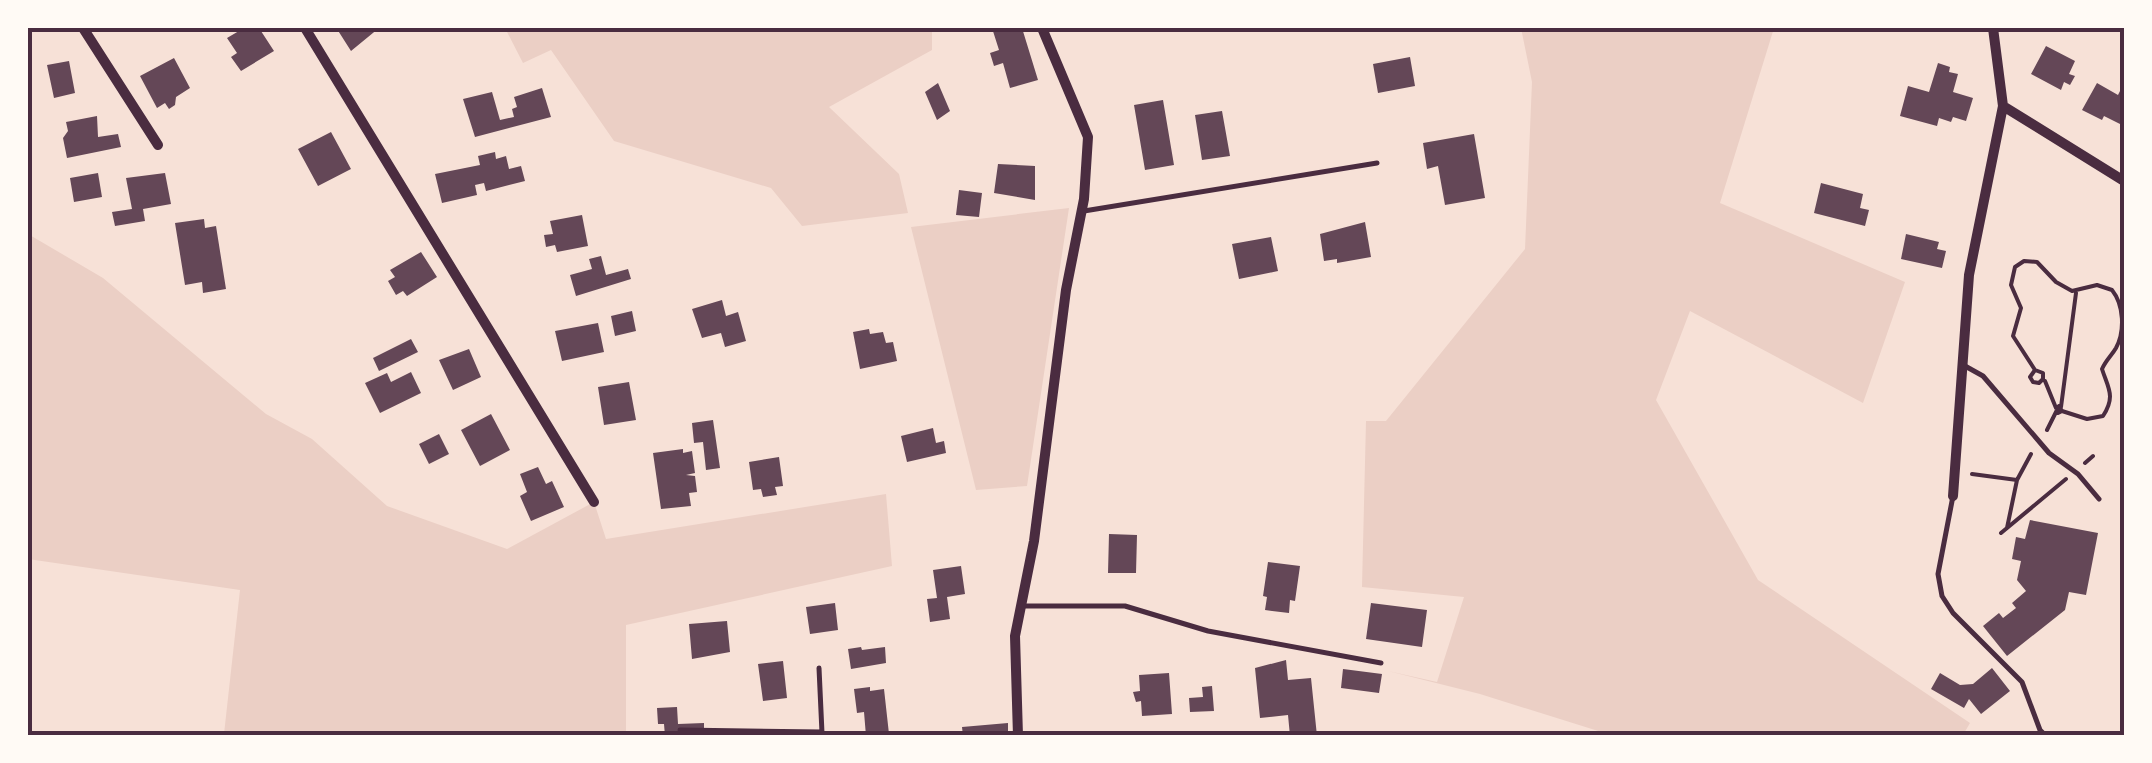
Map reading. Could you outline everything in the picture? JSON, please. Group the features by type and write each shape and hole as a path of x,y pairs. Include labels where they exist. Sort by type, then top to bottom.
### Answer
{"street":[{"path":"83,28 158,145"},
{"path":"304,28 594,502"},
{"path":"1018,736 1014,636 1034,541 1066,290 1082,211 1088,137 1042,28"},
{"path":"1953,496 1969,275 2003,106 1992,28"},
{"path":"2003,106 2124,182"}],"lane":[{"path":"1082,211 1377,163"},
{"path":"1963,364 1982,376 2049,453 2078,474 2100,499"},
{"path":"1953,496 1938,574 1942,596 1952,614 2022,682 2040,730 2046,736"},
{"path":"1021,606 1125,606 1208,631 1381,663"},
{"path":"680,730 822,734 819,668"}],"path":[{"path":"2037,262 2061,286 2076,292 2097,286 2112,290 2120,303 2121,326 2117,346 2102,369 2112,393 2103,416 2086,420 2059,410 2041,371 2035,370 2012,336 2020,308 2012,285 2015,267 2037,262"},
{"path":"2067,478 2001,533 2007,528 2016,480 2059,410 2076,292"},
{"path":"2035,370 2031,380 2039,383 2044,379"},
{"path":"2080,467 2093,456"},
{"path":"1962,473 2016,480"}],"shaded area":[{"path":"505,28 932,28 932,50 829,107 899,174 908,213 802,226 771,188 614,141 551,50 523,63"},
{"path":"1521,28 1774,28 1720,203 1905,282 1863,403 1690,311 1656,400 1758,580 1970,723 1963,735 1611,735 1480,694 1388,671 1437,682 1464,597 1362,587 1366,421 1386,421 1525,249 1532,82"},
{"path":"1069,208 1027,486 976,490 911,227"},
{"path":"28,234 103,278 266,414 312,439 387,506 507,549 594,502 606,539 886,494 892,566 626,625 626,735 224,734 240,590 28,559"}],"building":[{"path":"244,28 259,28 274,51 241,71 231,57 237,53 227,38"},
{"path":"339,28 379,28 351,51"},
{"path":"992,28 1022,28 1038,80 1010,88 1003,63 994,66 990,53 999,50"},
{"path":"2046,46 2075,61 2069,74 2075,76 2070,85 2064,82 2061,90 2031,74"},
{"path":"1410,57 1415,86 1378,93 1373,64"},
{"path":"174,58 190,88 176,97 175,105 169,109 165,103 157,108 140,76"},
{"path":"69,61 75,93 54,98 47,65"},
{"path":"1938,63 1958,74 1953,92 1973,98 1966,121 1939,118 1937,126 1900,116 1908,86 1929,92"},
{"path":"938,83 950,111 937,120 925,92"},
{"path":"2097,83 2118,95 2124,88 2122,125 2082,110"},
{"path":"542,88 551,117 475,137 463,99 492,92 500,120 514,117 514,97"},
{"path":"1163,100 1174,165 1145,170 1134,105"},
{"path":"1222,111 1230,156 1202,160 1195,115"},
{"path":"97,116 98,137 118,134 121,147 67,158 63,138 68,131 66,122"},
{"path":"331,132 351,169 318,186 298,149"},
{"path":"1474,134 1485,198 1445,205 1438,166 1427,169 1423,143"},
{"path":"495,152 496,159 506,156 509,169 521,166 525,181 486,191 484,183 475,185 477,195 442,203 435,174 480,165 478,156"},
{"path":"998,164 1035,166 1035,200 994,193"},
{"path":"98,173 102,197 74,202 70,178"},
{"path":"165,173 171,204 143,209 145,221 115,226 112,212 132,209 126,178"},
{"path":"1821,183 1863,194 1860,208 1869,210 1865,226 1814,213"},
{"path":"959,190 982,193 979,217 956,215"},
{"path":"582,215 588,246 557,252 555,245 546,247 544,235 553,234 550,221"},
{"path":"204,219 205,228 216,226 226,289 203,293 202,282 185,285 175,223"},
{"path":"1365,222 1371,257 1337,263 1337,259 1324,261 1320,234"},
{"path":"1906,234 1939,242 1937,249 1946,251 1942,268 1901,259"},
{"path":"1271,237 1278,271 1239,279 1232,244"},
{"path":"421,252 437,277 407,296 403,291 396,295 388,281 395,277 390,270"},
{"path":"601,256 606,275 628,269 631,279 576,296 570,275 592,269 589,259"},
{"path":"722,300 726,316 738,312 746,341 725,347 721,333 702,338 692,309"},
{"path":"632,311 636,331 615,336 611,316"},
{"path":"598,323 604,352 562,361 555,331"},
{"path":"869,329 870,334 883,332 886,343 893,342 897,361 860,369 853,332"},
{"path":"411,339 418,352 379,371 373,358"},
{"path":"469,349 481,377 453,390 439,360"},
{"path":"411,372 421,393 380,413 365,383 387,373 391,382"},
{"path":"629,382 636,420 604,425 598,387"},
{"path":"491,414 510,450 480,466 461,430"},
{"path":"713,420 720,468 706,470 703,442 694,443 692,423"},
{"path":"933,428 936,443 944,441 946,453 907,462 901,436"},
{"path":"439,434 449,454 429,464 419,444"},
{"path":"683,449 683,453 692,451 695,473 686,475 695,476 697,492 689,493 691,506 661,509 653,453"},
{"path":"779,457 783,486 775,487 777,495 763,497 761,489 753,490 749,462"},
{"path":"538,467 546,484 552,481 564,507 531,521 520,496 527,492 520,474"},
{"path":"2030,520 2098,533 2086,595 2069,592 2065,610 2007,656 1983,626 1999,613 2003,618 2016,608 2012,603 2026,591 2017,580 2021,561 2012,559 2016,537 2025,539"},
{"path":"1109,534 1137,535 1136,573 1108,573"},
{"path":"1268,562 1300,566 1295,601 1290,600 1289,613 1265,610"},
{"path":"961,566 965,594 947,597 950,619 930,622 927,599 937,598 933,570"},
{"path":"835,603 838,630 810,634 806,607"},
{"path":"1371,603 1427,610 1422,647 1366,639"},
{"path":"727,621 730,652 692,659 689,624"},
{"path":"885,647 886,663 851,669 848,649"},
{"path":"1286,660 1288,680 1311,678 1317,736 1290,736 1288,715 1260,718 1255,668"},
{"path":"783,661 787,698 763,701 758,664"},
{"path":"1992,668 2010,691 1981,714 1969,699 1964,708 1931,689 1940,673 1960,685 1973,684"},
{"path":"1343,669 1382,674 1379,693 1341,688"},
{"path":"1169,673 1172,714 1142,716 1141,701 1136,702 1133,692 1140,691 1139,675"},
{"path":"1212,686 1214,711 1190,712 1189,698 1203,697 1202,687"},
{"path":"870,687 870,691 884,689 889,734 866,736 864,712 857,713 854,689"},
{"path":"677,707 678,724 704,723 704,736 665,736 664,724 658,724 657,708"},
{"path":"1008,723 1008,736 963,736 962,727"}]}
